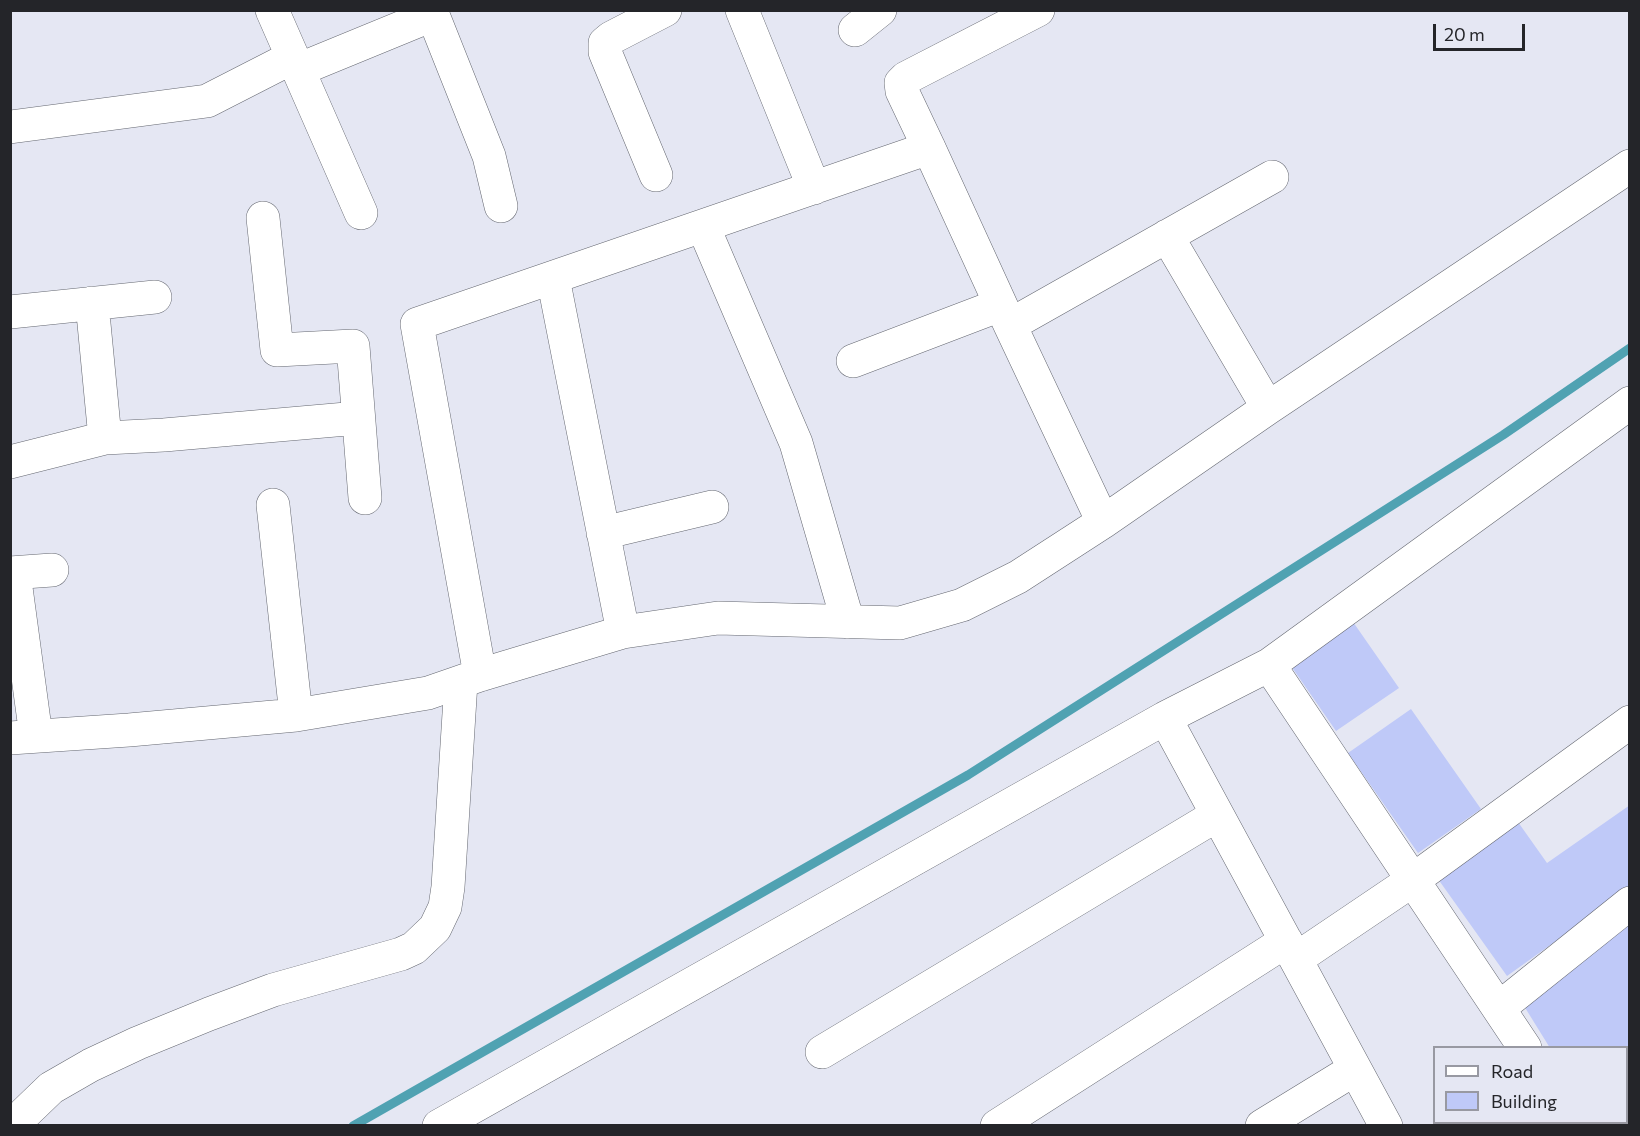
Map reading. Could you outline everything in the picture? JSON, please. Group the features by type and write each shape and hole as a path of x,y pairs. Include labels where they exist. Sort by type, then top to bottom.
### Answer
{"street":[{"path":"273,10 361,213"},
{"path":"656,176 605,52 604,43 665,10"},
{"path":"742,10 814,188"},
{"path":"13,120 207,101 296,64 431,13 489,156 501,206"},
{"path":"1019,15 906,78 901,84 902,91 1102,522"},
{"path":"14,1125 51,1088 91,1065 138,1043 273,990 400,954 414,948 435,928 445,907 448,887 470,679 417,324 929,148"},
{"path":"52,570 12,573 23,737 296,715 428,693 623,632 718,618 900,623 962,606 1018,577 1629,165"},
{"path":"854,361 1005,315 1167,236 1272,177"},
{"path":"263,218 277,350 353,346 365,498"},
{"path":"703,226 796,443 848,622"},
{"path":"1167,236 1268,408"},
{"path":"553,278 623,632"},
{"path":"10,312 155,297"},
{"path":"92,303 105,438"},
{"path":"439,1125 1165,718 1269,665 1629,402"},
{"path":"10,462 105,438 358,418"},
{"path":"273,505 296,715"},
{"path":"603,533 712,507"},
{"path":"1269,665 1524,1046"},
{"path":"1165,718 1386,1125"},
{"path":"997,1125 1413,880 1629,722"},
{"path":"822,1052 1217,815"},
{"path":"1499,1008 1629,903"},
{"path":"1262,1125 1356,1069"}],"building":[{"path":"1351,619 1399,688 1336,731 1289,663"},
{"path":"1411,709 1481,809 1418,853 1348,753"},
{"path":"1630,805 1630,888 1507,976 1438,879 1518,822 1547,863"},
{"path":"1630,923 1630,1051 1628,1052 1628,1046 1549,1046 1524,1006"},
{"path":"1630,1085 1630,1126 1601,1126 1600,1124 1628,1124 1628,1086"}],"waterway":[{"path":"353,1126 968,775 1503,435 1630,348"}]}
